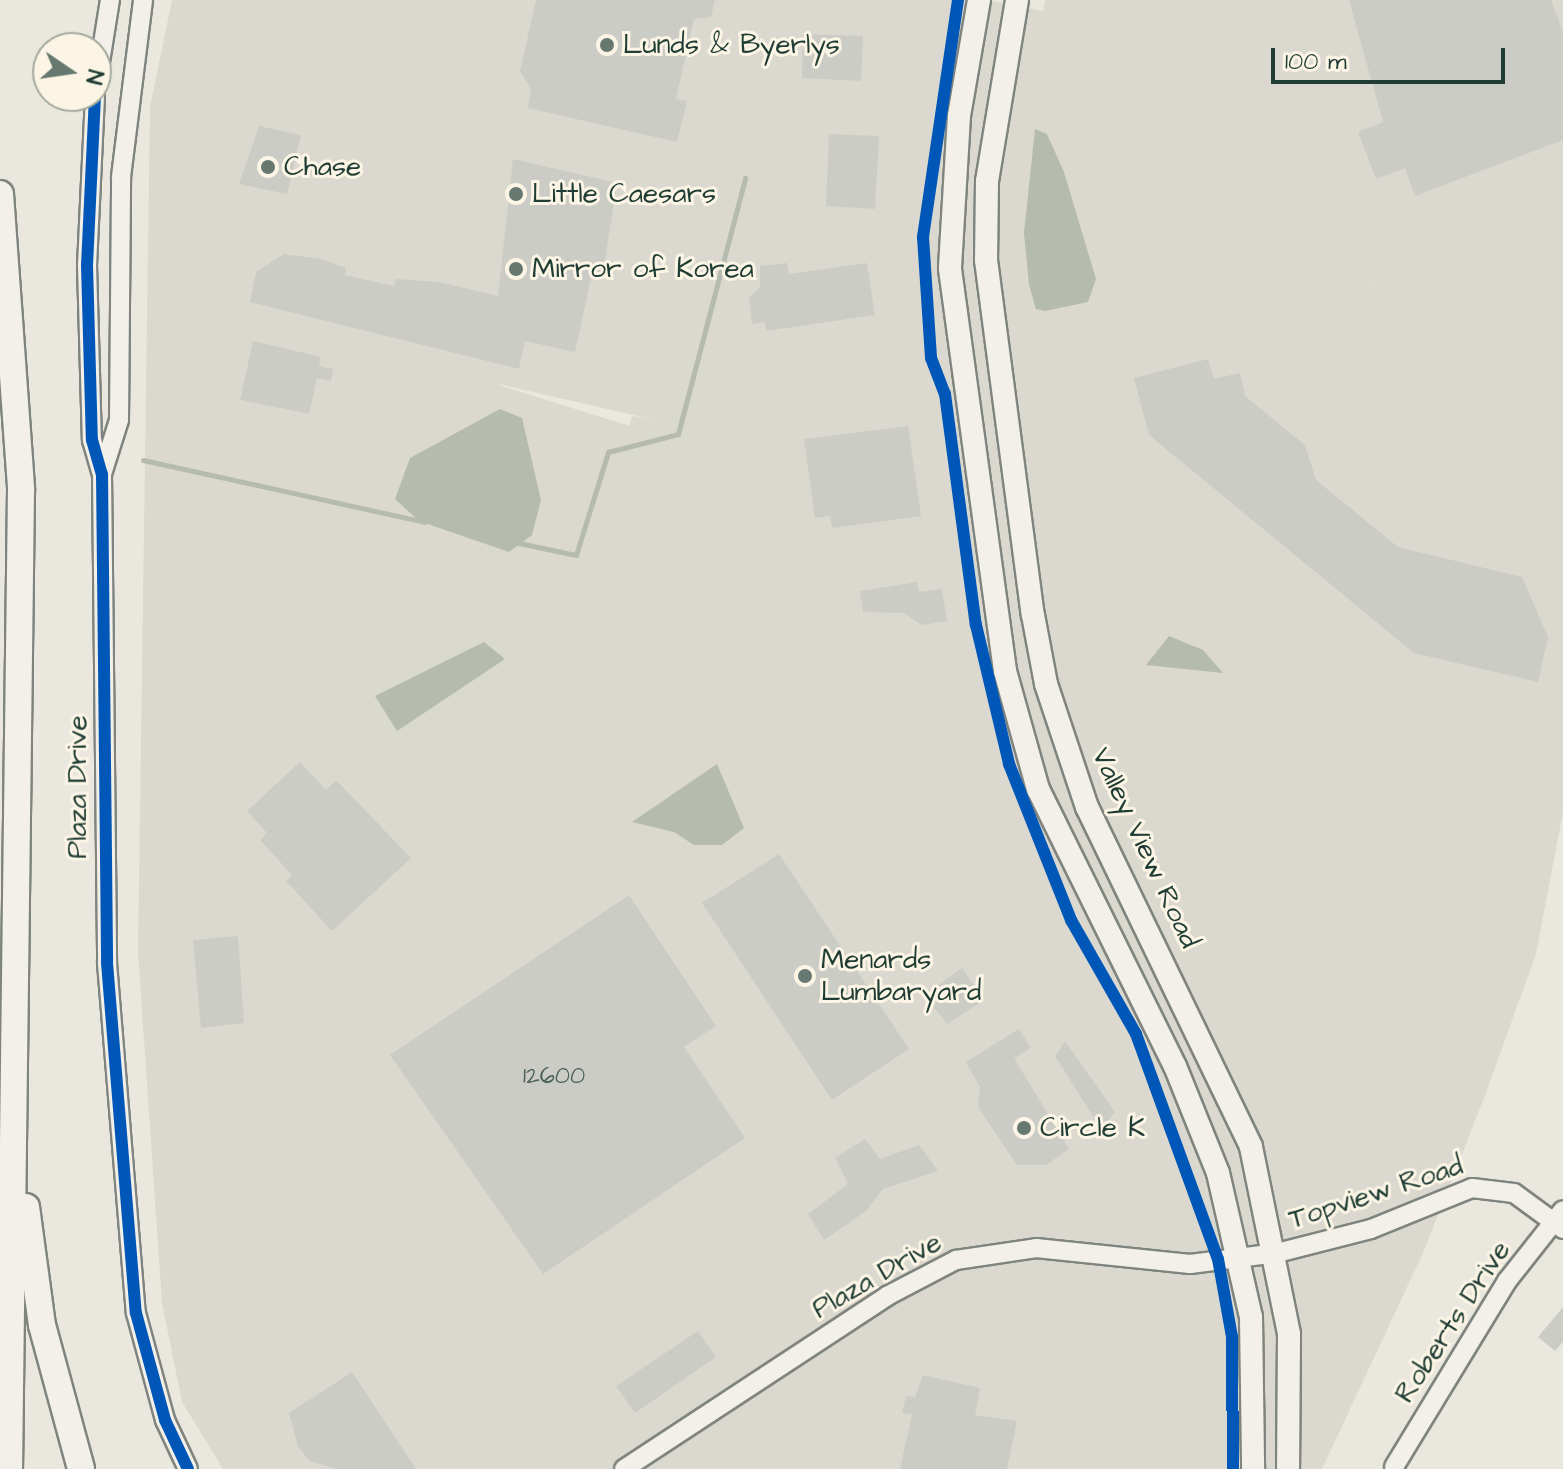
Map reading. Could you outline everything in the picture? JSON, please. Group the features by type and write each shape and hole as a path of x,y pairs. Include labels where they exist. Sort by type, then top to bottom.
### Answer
{"highway":[{"path":"0,194 21,490 17,1044 9,1469"},
{"path":"17,1044 24,1191 42,1325 81,1469"}],"main road":[{"path":"979,0 959,116 950,269 1007,683 1038,789 1198,1116 1241,1257 1255,1383 1253,1469"},
{"name":"Valley View Road","path":"1017,0 989,167 986,260 1046,684 1093,821 1251,1147 1277,1253 1292,1392 1288,1469"}],"street":[{"path":"105,32 110,0"},
{"name":"Plaza Drive","path":"102,474 119,420 121,177 143,0"},
{"name":"Plaza Drive","path":"94,112 87,265 92,440 102,474 102,879 128,1252 146,1359 188,1469"},
{"name":"Topview Road","path":"1241,1257 1277,1253 1371,1229 1472,1188 1514,1193 1560,1220"},
{"name":"Roberts Drive","path":"1394,1467 1507,1281 1560,1220"},
{"name":"Plaza Drive","path":"624,1469 887,1296 956,1260 1036,1248 1150,1263 1241,1257"}],"shaded area":[{"path":"172,0 989,0 1043,11 1045,0 1563,0 1563,201 1367,279 1414,361 1563,431 1563,812 1536,954 1486,1093 1423,1253 1322,1469 223,1469 182,1402 162,1303 138,952 150,107","holes":["498,384 668,423 665,437"]},
{"path":"1035,129 1047,134 1064,172 1096,279 1088,302 1045,311 1036,309 1029,285 1024,233"},
{"path":"1563,200 1563,435 1408,359 1367,278"},
{"path":"684,354 803,386 780,428 797,536 816,569 774,730 666,639 458,800 266,634 263,500 586,569 632,416 668,422"},
{"path":"500,409 522,418 541,500 532,535 509,552 419,521 395,499 410,458"},
{"path":"1169,636 1203,650 1223,673 1146,665"},
{"path":"484,642 505,659 397,731 375,696"},
{"path":"717,764 744,828 722,845 694,845 674,832 632,822"}],"building":[{"name":"Lunds & Byerlys","path":"536,0 715,0 711,17 694,19 676,99 687,101 677,142 528,108 531,89 520,71"},
{"path":"1349,0 1551,0 1563,32 1563,140 1415,196 1405,168 1376,179 1358,132 1383,122"},
{"path":"803,34 863,36 861,81 802,78"},
{"name":"Chase","path":"259,126 301,135 287,194 239,184"},
{"path":"829,134 879,136 875,209 826,206"},
{"path":"513,159 617,183 602,280 591,278 575,352 525,341 519,369 250,302 256,272 284,254 321,259 346,268 345,275 394,286 396,279 439,282 498,296"},
{"path":"787,263 789,274 867,263 875,315 766,331 765,322 752,324 749,298 760,287 760,266"},
{"path":"253,341 321,357 319,366 333,369 331,381 317,378 309,414 240,400"},
{"path":"1208,359 1214,379 1240,373 1245,396 1305,445 1316,480 1398,547 1522,577 1548,637 1538,682 1414,653 1149,435 1134,378"},
{"path":"908,426 921,516 832,528 830,516 815,518 804,439"},
{"path":"917,582 919,592 942,589 947,621 922,625 904,613 863,612 860,591"},
{"path":"300,762 326,790 336,780 411,858 332,931 286,881 292,875 260,840 267,833 247,811"},
{"name":"Menards Lumbaryard","path":"779,854 909,1049 832,1100 702,903"},
{"path":"629,895 716,1026 684,1047 745,1138 543,1274 390,1055"},
{"path":"238,936 244,1023 201,1028 193,940"},
{"path":"962,968 984,1000 947,1024 924,995"},
{"name":"Circle K","path":"1019,1029 1031,1048 1014,1058 1069,1149 1046,1165 1017,1165 978,1107 980,1087 966,1062"},
{"name":"Circle K","path":"1065,1041 1115,1112 1101,1129 1055,1056"},
{"path":"865,1139 880,1159 919,1145 938,1171 883,1189 866,1211 824,1240 808,1214 848,1184 835,1158"},
{"path":"1563,1307 1563,1342 1555,1351 1538,1337"},
{"path":"698,1331 716,1357 635,1413 616,1386"},
{"path":"352,1372 416,1469 336,1469 310,1461 298,1447 289,1413"},
{"path":"923,1375 980,1388 975,1415 1017,1421 1007,1469 900,1469 912,1414 902,1413 906,1396 915,1397"}],"waterway":[{"path":"519,543 576,555 608,452 678,434 745,178"},
{"path":"143,460 424,522"}],"cycle path":[{"path":"958,0 923,237 931,358 945,394 976,625 1009,764 1071,920 1136,1034 1218,1259 1232,1337 1233,1469"},
{"path":"94,112 87,265 92,440 102,474 107,963 136,1313 165,1420 188,1469"}],"place":[{"name":"Lunds & Byerlys","path":"607,45"},
{"name":"Chase","path":"268,167"},
{"name":"Little Caesars","path":"516,194"},
{"name":"Mirror of Korea","path":"516,269"},
{"name":"Menards Lumbaryard","path":"805,976"},
{"name":"Circle K","path":"1024,1128"}]}
